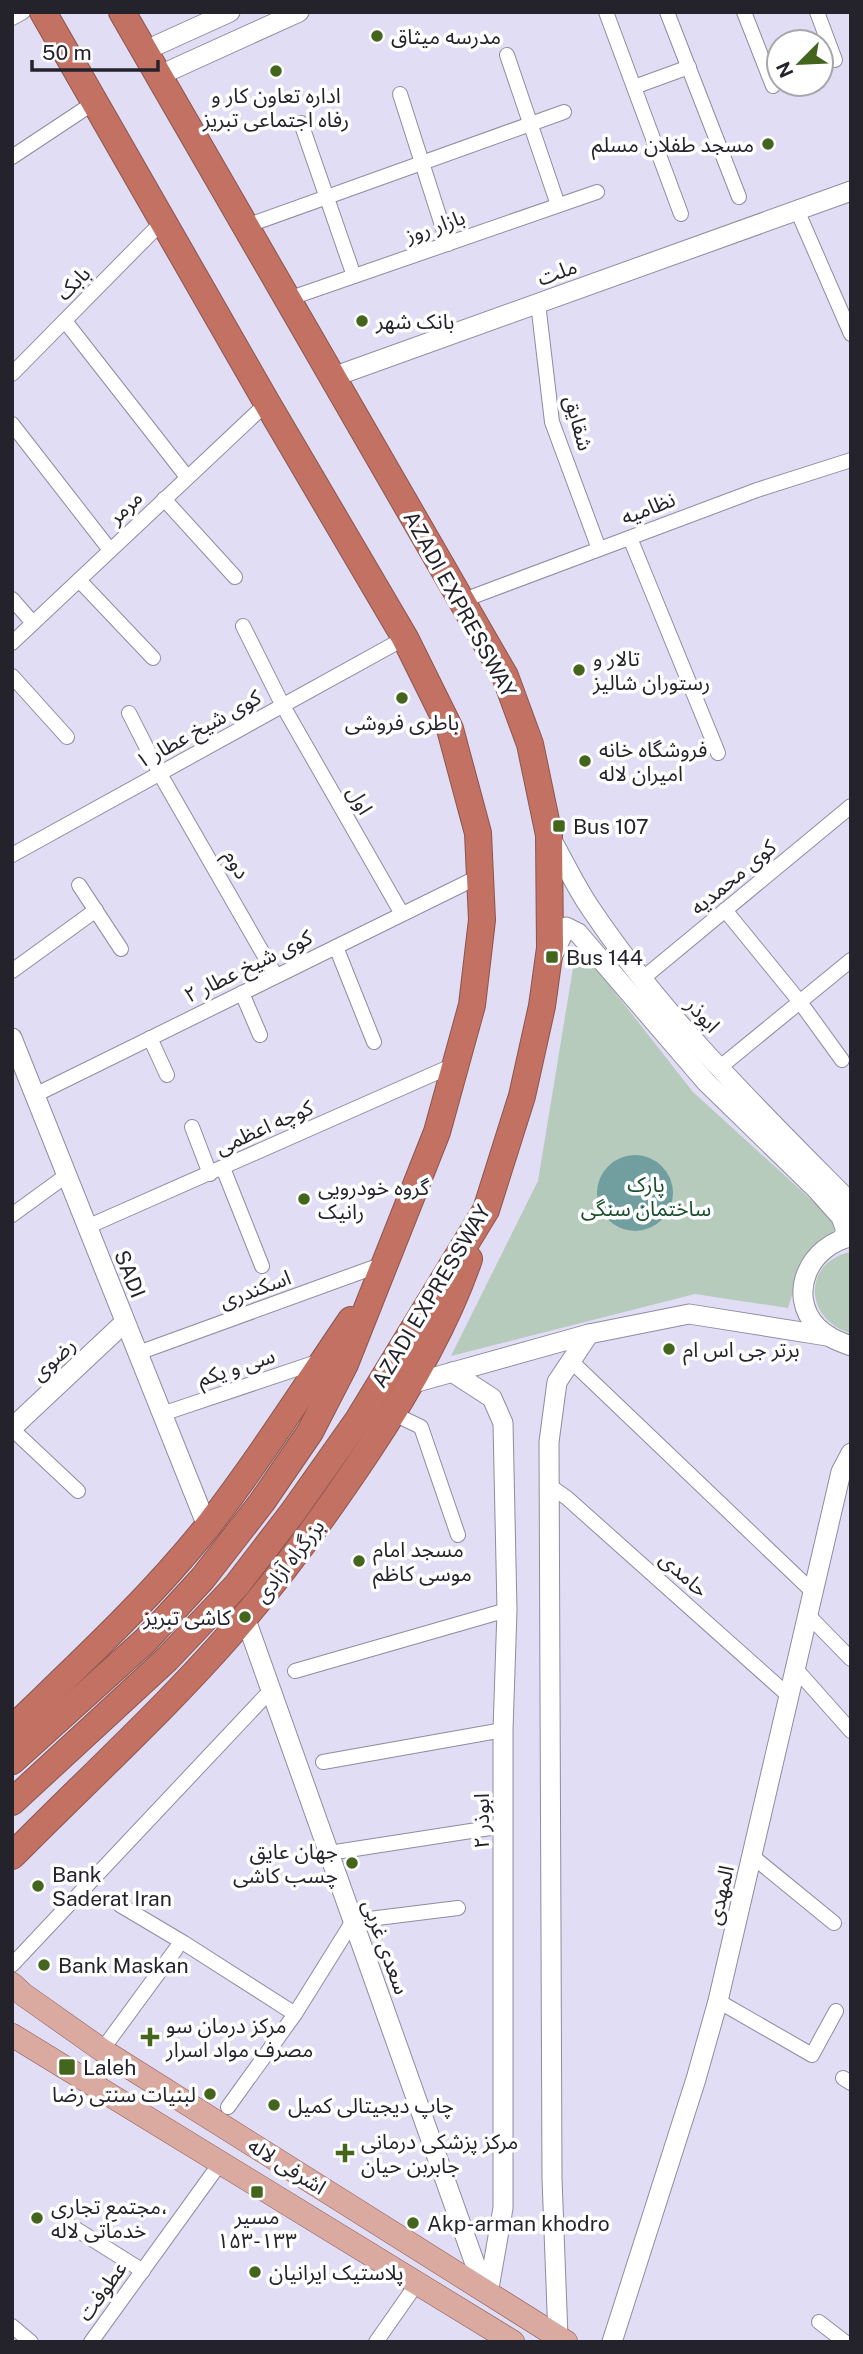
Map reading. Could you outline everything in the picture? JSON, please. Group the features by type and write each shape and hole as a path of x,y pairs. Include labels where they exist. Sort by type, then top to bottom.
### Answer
{"highway":[{"name":"AZADI EXPRESSWAY","path":"12,1761 146,1640 203,1578 262,1502 310,1432 345,1364 437,1132 472,1005 482,920 478,833 450,729 405,638 43,12"},
{"name":"AZADI EXPRESSWAY","path":"12,1802 167,1659 237,1584 293,1513 358,1420 486,1210 522,1096 542,1006 551,918 549,835 530,744 505,676 121,12"},
{"name":"بزرگراه آزادی","path":"12,1856 245,1617 318,1526 410,1384 459,1289 486,1210"},
{"path":"12,1729 142,1602 207,1526 258,1458 384,1269"}],"main road":[{"name":"اشرفی لاله","path":"12,1984 24,1996 102,2050 562,2339"},
{"name":"اشرفی لاله","path":"12,2035 418,2282 490,2334 513,2342"}],"street":[{"path":"12,18 23,12"},
{"path":"144,51 230,12"},
{"path":"158,76 299,12"},
{"path":"606,12 681,214"},
{"path":"667,12 739,197"},
{"path":"744,12 765,64"},
{"path":"181,34 195,59"},
{"path":"507,55 558,205"},
{"path":"634,87 689,67"},
{"path":"400,94 448,244"},
{"path":"12,157 95,102"},
{"path":"246,226 564,112"},
{"path":"301,123 354,276"},
{"name":"ملت","path":"333,377 851,191"},
{"name":"بازار روز","path":"288,299 597,192"},
{"path":"797,210 851,334"},
{"name":"بابک","path":"12,374 163,221"},
{"name":"شقایق","path":"538,303 552,422 599,549"},
{"path":"65,321 187,477"},
{"name":"مرمر","path":"12,643 267,403"},
{"path":"12,424 110,550"},
{"name":"نظامیه","path":"461,601 757,490 851,460"},
{"path":"164,499 235,577"},
{"path":"630,538 718,753"},
{"path":"79,580 153,659"},
{"path":"12,599 33,623"},
{"name":"اول","path":"243,626 283,706 401,915"},
{"name":"کوی شیخ عطار ۱","path":"12,855 405,638"},
{"path":"12,676 67,737"},
{"name":"دوم","path":"129,713 160,774 276,976"},
{"name":"کوی محمدیه","path":"634,985 851,806"},
{"name":"ابوذر","path":"549,835 634,985 733,1111 817,1190 841,1217 846,1238"},
{"name":"کوی شیخ عطار ۲","path":"35,1095 480,876"},
{"path":"79,885 121,949"},
{"path":"12,971 96,910"},
{"path":"725,910 800,1002 842,1060"},
{"name":"ابوذر","path":"548,967 566,928 578,933 719,1068 851,1203"},
{"path":"336,947 374,1042"},
{"path":"719,1068 851,960"},
{"path":"242,993 260,1035"},
{"name":"SADI","path":"12,1038 207,1526"},
{"path":"150,1038 167,1074"},
{"name":"کوچه اعظمی","path":"87,1227 456,1064"},
{"path":"192,1127 262,1266"},
{"path":"12,1215 67,1175"},
{"path":"827,1336 815,1325 807,1311 803,1295 804,1278 821,1251 846,1238"},
{"name":"اسکندری","path":"138,1353 384,1269"},
{"path":"410,1384 590,1334 689,1314 827,1336 851,1346"},
{"name":"رضوی","path":"12,1429 125,1322"},
{"path":"562,2339 552,2164 549,1441 557,1382 590,1334"},
{"name":"سی و یکم","path":"162,1414 324,1360"},
{"path":"571,1361 813,1592"},
{"name":"ابوذر ۲","path":"452,1372 492,1398 503,1423 507,1610 503,1730 503,2208 487,2293"},
{"path":"392,1413 421,1427 457,1535"},
{"path":"12,1429 78,1491"},
{"name":"المهدی","path":"612,2342 696,2079 718,2001 841,1472 851,1453"},
{"name":"حامدی","path":"550,1486 567,1498 789,1696"},
{"path":"295,1671 507,1610"},
{"path":"808,1615 851,1659"},
{"name":"سعدی غربی","path":"245,1617 487,2293"},
{"path":"795,1668 851,1731"},
{"path":"12,1965 271,1690"},
{"path":"323,1762 503,1730"},
{"path":"328,1853 503,1826"},
{"path":"752,1856 834,1923"},
{"path":"120,1905 295,2014"},
{"path":"228,2107 295,2014 353,1921 458,1908"},
{"path":"102,2050 176,1949"},
{"path":"718,2001 812,2055 836,2011"},
{"name":"عطوفت","path":"91,2342 221,2162"},
{"path":"68,2224 143,2271"},
{"path":"376,2342 418,2282"},
{"path":"819,2322 845,2342"},
{"path":"12,2326 32,2342"}],"green space":[{"name":"پارک ساختمان سنگی","path":"577,944 693,1092 839,1225 802,1265 788,1308 695,1294 451,1356 538,1181"},
{"path":"851,1252 850,1333 835,1326 824,1316 817,1304 815,1291 817,1278 824,1267 835,1258"}],"shaded area":[{"path":"643,1155 656,1161 667,1172 673,1185 671,1208 656,1225 643,1231 627,1231 614,1225 599,1208 597,1185 603,1172 620,1157"}],"place":[{"name":"مدرسه میثاق","path":"377,36"},
{"name":"اداره تعاون کار و رفاه اجتماعی تبریز","path":"276,71"},
{"name":"مسجد طفلان مسلم","path":"768,144"},
{"name":"بانک شهر","path":"362,321"},
{"name":"تالار و رستوران شالیز","path":"579,670"},
{"name":"باطری فروشی","path":"402,698"},
{"name":"فروشگاه خانه امیران لاله","path":"585,761"},
{"name":"Bus 107","path":"559,826"},
{"name":"Bus 144","path":"552,957"},
{"name":"گروه خودرویی رانیک","path":"304,1199"},
{"name":"برتر جی اس ام","path":"669,1349"},
{"name":"مسجد امام موسی کاظم","path":"359,1561"},
{"name":"کاشی تبریز","path":"245,1617"},
{"name":"جهان عایق چسب کاشی","path":"352,1863"},
{"name":"Bank Saderat Iran","path":"38,1886"},
{"name":"Bank Maskan","path":"44,1965"},
{"name":"مرکز درمان سو مصرف مواد اسرار","path":"150,2037"},
{"name":"Laleh","path":"67,2067"},
{"name":"لبنیات سنتی رضا","path":"210,2094"},
{"name":"چاپ دیجیتالی کمیل","path":"274,2105"},
{"name":"مرکز پزشکی درمانی جابربن حیان","path":"345,2153"},
{"name":"مسیر ۱۵۳-۱۳۳","path":"257,2192"},
{"name":"مجتمع تجاری، خدماتی لاله","path":"37,2218"},
{"name":"Akp-arman khodro","path":"413,2223"},
{"name":"پلاستیک ایرانیان","path":"255,2272"}]}
